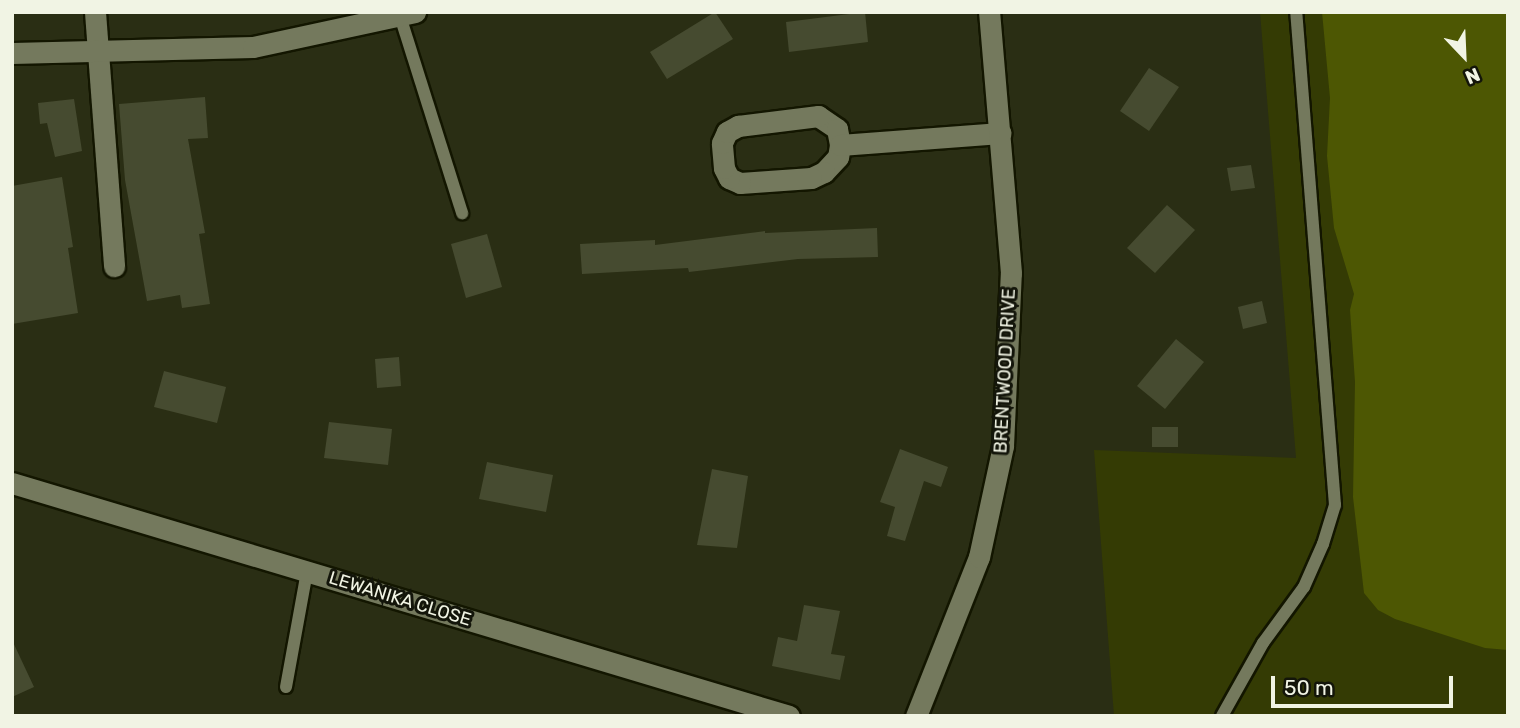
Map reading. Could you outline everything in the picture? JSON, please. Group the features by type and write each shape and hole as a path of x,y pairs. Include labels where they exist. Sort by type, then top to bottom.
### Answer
{"street":[{"path":"95,12 114,266"},
{"name":"BRENTWOOD DRIVE","path":"916,716 979,557 1003,446 1011,273 989,12"},
{"path":"12,52 253,47 407,14"},
{"path":"818,116 837,130 840,145 838,157 833,164 811,178 740,183 729,178 724,168 722,143 727,132 738,125 818,116"},
{"path":"840,145 1001,133"},
{"name":"LEWANIKA CLOSE","path":"12,482 789,716"}],"lane":[{"path":"1222,716 1263,643 1304,587 1324,544 1335,505 1297,12"},
{"path":"407,14 462,213"},
{"path":"286,687 307,571"}],"green space":[{"path":"1260,12 1508,12 1508,716 1114,716 1094,450 1296,458"},
{"path":"1322,12 1508,12 1508,650 1485,648 1395,619 1378,610 1364,593 1353,497 1355,382 1350,310 1354,294 1334,228 1327,156 1330,98"}],"building":[{"path":"715,12 733,39 667,79 650,52"},
{"path":"865,12 868,42 789,52 786,22"},
{"path":"1149,68 1179,87 1149,131 1120,111"},
{"path":"205,97 208,138 188,139 205,233 199,234 210,304 182,308 180,295 147,301 125,180 119,104"},
{"path":"74,99 82,151 55,157 47,123 40,124 38,103"},
{"path":"1251,165 1255,188 1231,191 1227,168"},
{"path":"62,177 73,247 68,248 78,313 12,324 12,186"},
{"path":"1167,205 1195,230 1155,273 1127,248"},
{"path":"877,228 878,257 798,259 689,272 688,268 582,274 580,244 655,240 655,245 765,231"},
{"path":"487,234 502,287 466,298 451,244"},
{"path":"1262,301 1267,323 1243,329 1238,307"},
{"path":"1176,339 1204,362 1165,409 1137,386"},
{"path":"399,357 401,386 377,388 375,359"},
{"path":"164,371 226,387 217,423 154,407"},
{"path":"329,422 392,429 388,465 324,458"},
{"path":"1152,427 1178,427 1178,447 1152,447"},
{"path":"900,449 948,467 941,487 924,481 905,541 887,536 895,507 880,502"},
{"path":"487,462 553,475 546,512 479,499"},
{"path":"712,469 748,476 737,548 697,545"},
{"path":"804,605 840,611 831,654 845,656 840,680 772,666 778,637 797,641"},
{"path":"12,640 34,687 12,697"}]}
